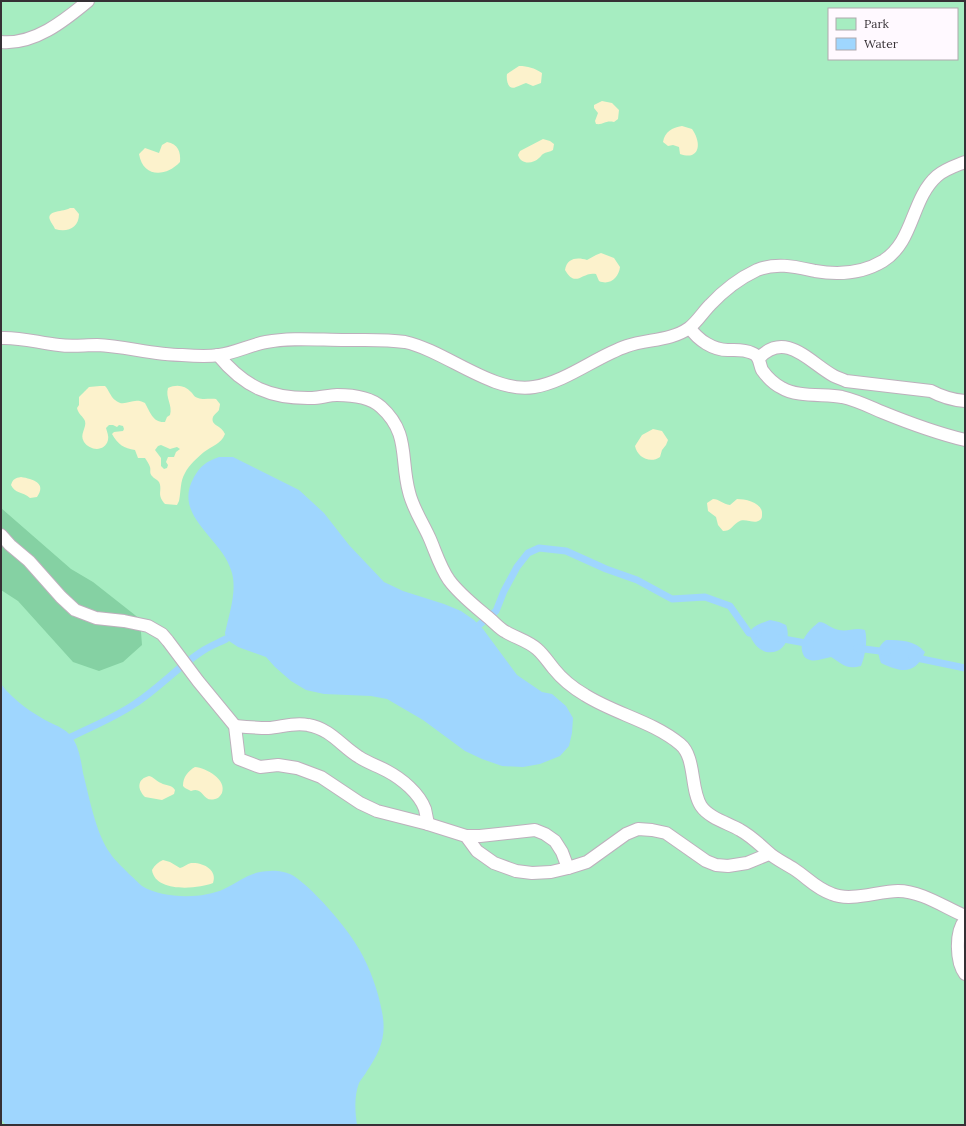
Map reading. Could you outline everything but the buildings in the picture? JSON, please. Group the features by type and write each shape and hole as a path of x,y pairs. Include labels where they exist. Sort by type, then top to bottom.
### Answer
{"lane":[{"path":"1,42 9,43 26,40 51,28 69,17 88,1"},
{"path":"1,338 30,340 71,347 97,345 180,355 218,355 253,345 285,340 374,340 404,342 423,348 504,386 524,388 537,387 556,380 626,346 679,334 690,328 721,294 742,279 759,270 786,265 818,271 838,273 852,272 883,260 895,250 906,236 928,185 938,175 949,168 965,162"},
{"path":"690,328 706,343 713,347 752,353 759,358 762,368 770,379 783,389 801,393 841,397 860,402 934,432 965,440"},
{"path":"759,358 765,352 776,347 786,348 799,352 834,376 846,381 931,392 957,401 965,401"},
{"path":"218,355 227,366 240,377 255,387 271,394 313,398 337,395 357,397 379,405 392,419 402,439 405,472 413,507 423,523 435,550 440,566 450,582 504,632 520,638 536,648 546,657 554,670 585,696 648,725 684,746 690,762 695,792 699,803 705,812 744,832 760,844 769,854 795,869 811,884 834,895 852,896 901,891 923,896 965,916"},
{"path":"1,535 10,545 29,561 61,597 75,610 96,618 124,621 148,626 162,634 235,726 239,759 260,766 278,765 297,768 320,777 360,803 378,811 466,836 536,830 555,841 562,852 568,868"},
{"path":"235,726 270,728 293,724 308,725 321,729 335,737 360,757 403,781 415,793 424,808 428,824"},
{"path":"466,836 477,851 494,863 532,873 568,868 588,862 626,834 638,829 666,833 706,861 716,865 728,866 747,863 769,854"},
{"path":"965,920 960,926 958,953 960,968 965,974"}],"green space":[{"path":"1,1 965,1 965,1125 1,1125"},
{"path":"1,508 71,569 93,582 140,619 142,645 123,662 99,671 73,662 18,601 1,590"}],"sand":[{"path":"519,66 525,66 542,73 541,83 533,86 526,83 511,88 507,82 507,74"},
{"path":"602,101 612,103 619,110 618,119 614,122 596,124 595,121 598,113 594,108 594,105"},
{"path":"682,126 692,129 695,134 698,145 695,153 692,155 687,156 680,154 679,147 673,145 668,146 663,142 667,133"},
{"path":"543,139 554,144 553,150 542,154 534,161 522,161 518,155 520,151"},
{"path":"167,142 171,143 178,149 180,162 174,167 162,172 156,173 150,171 141,162 139,154 145,148 159,153 162,145"},
{"path":"74,208 79,214 75,226 68,230 55,229 49,217 51,214"},
{"path":"601,253 614,258 620,267 618,274 613,280 607,282 599,281 596,274 587,275 576,279 569,276 565,270 568,263 573,259 587,260"},
{"path":"105,386 113,398 122,403 140,401 145,403 152,416 161,422 165,422 167,417 170,415 171,408 167,392 168,388 171,387 183,387 189,390 197,398 216,399 220,404 219,410 213,417 213,422 222,429 225,434 219,443 204,452 187,470 182,479 179,501 177,505 165,504 162,501 159,482 151,475 149,464 145,458 138,458 135,450 122,445 114,438 112,434 114,432 123,431 123,426 119,425 117,427 109,425 106,428 108,440 104,447 97,449 93,448 84,442 82,436 85,421 78,412 77,408 79,405 79,397 89,387","holes":["161,445 170,449 177,447 180,449 176,452 174,457 168,457 166,462 168,465 167,468 164,469 161,466 161,458 155,450"]},
{"path":"653,429 662,431 668,440 660,457 652,460 641,456 636,450 635,446 642,435"},
{"path":"21,477 37,482 40,492 37,497 30,498 13,488 11,485 13,480"},
{"path":"713,499 730,505 737,499 753,502 762,510 762,518 755,522 746,520 741,521 730,529 723,531 718,525 716,517 708,511 707,503"},
{"path":"195,767 210,772 219,779 223,788 222,793 218,798 211,800 208,799 201,792 195,790 191,791 183,786 186,775"},
{"path":"149,776 172,787 175,790 174,794 162,800 145,797 140,788 140,782 145,777"},
{"path":"163,860 180,868 191,863 205,865 213,874 213,883 188,888 169,886 161,883 155,877 152,870"}],"water":[{"path":"219,457 233,457 299,490 324,513 349,545 384,582 403,591 461,611 474,620 483,629 517,675 542,692 552,694 566,706 573,718 569,746 560,756 540,764 523,767 502,766 465,751 423,720 387,699 371,696 324,694 306,690 291,681 266,657 238,647 226,639 225,633 231,610 234,585 233,577 226,558 200,526 193,515 189,503 189,491 194,477 204,464"},
{"path":"770,620 786,625 788,634 786,642 782,648 776,652 761,650 754,643 749,633 755,626"},
{"path":"819,622 839,630 865,630 866,648 861,666 848,667 831,657 815,661 809,660 805,657 802,649 803,640 808,632"},
{"path":"886,640 912,643 925,652 917,665 912,668 901,670 894,668 881,663 878,653 879,647"},
{"path":"1,684 11,696 30,711 62,728 74,740 78,749 97,825 105,845 114,859 142,886 161,893 172,895 205,895 224,889 246,877 263,871 280,871 290,874 298,879 318,897 338,919 354,941 367,964 378,996 384,1029 376,1057 357,1088 355,1104 357,1125 6,1125 1,1119"}],"waterway":[{"path":"479,625 496,611 504,591 517,567 528,553 539,548 566,551 606,569 637,580 672,599 705,597 730,606 749,633 758,634"},
{"path":"778,638 811,644"},
{"path":"71,737 128,708 145,697 195,656 226,639"},
{"path":"857,648 887,652"},
{"path":"912,657 965,668"}]}
